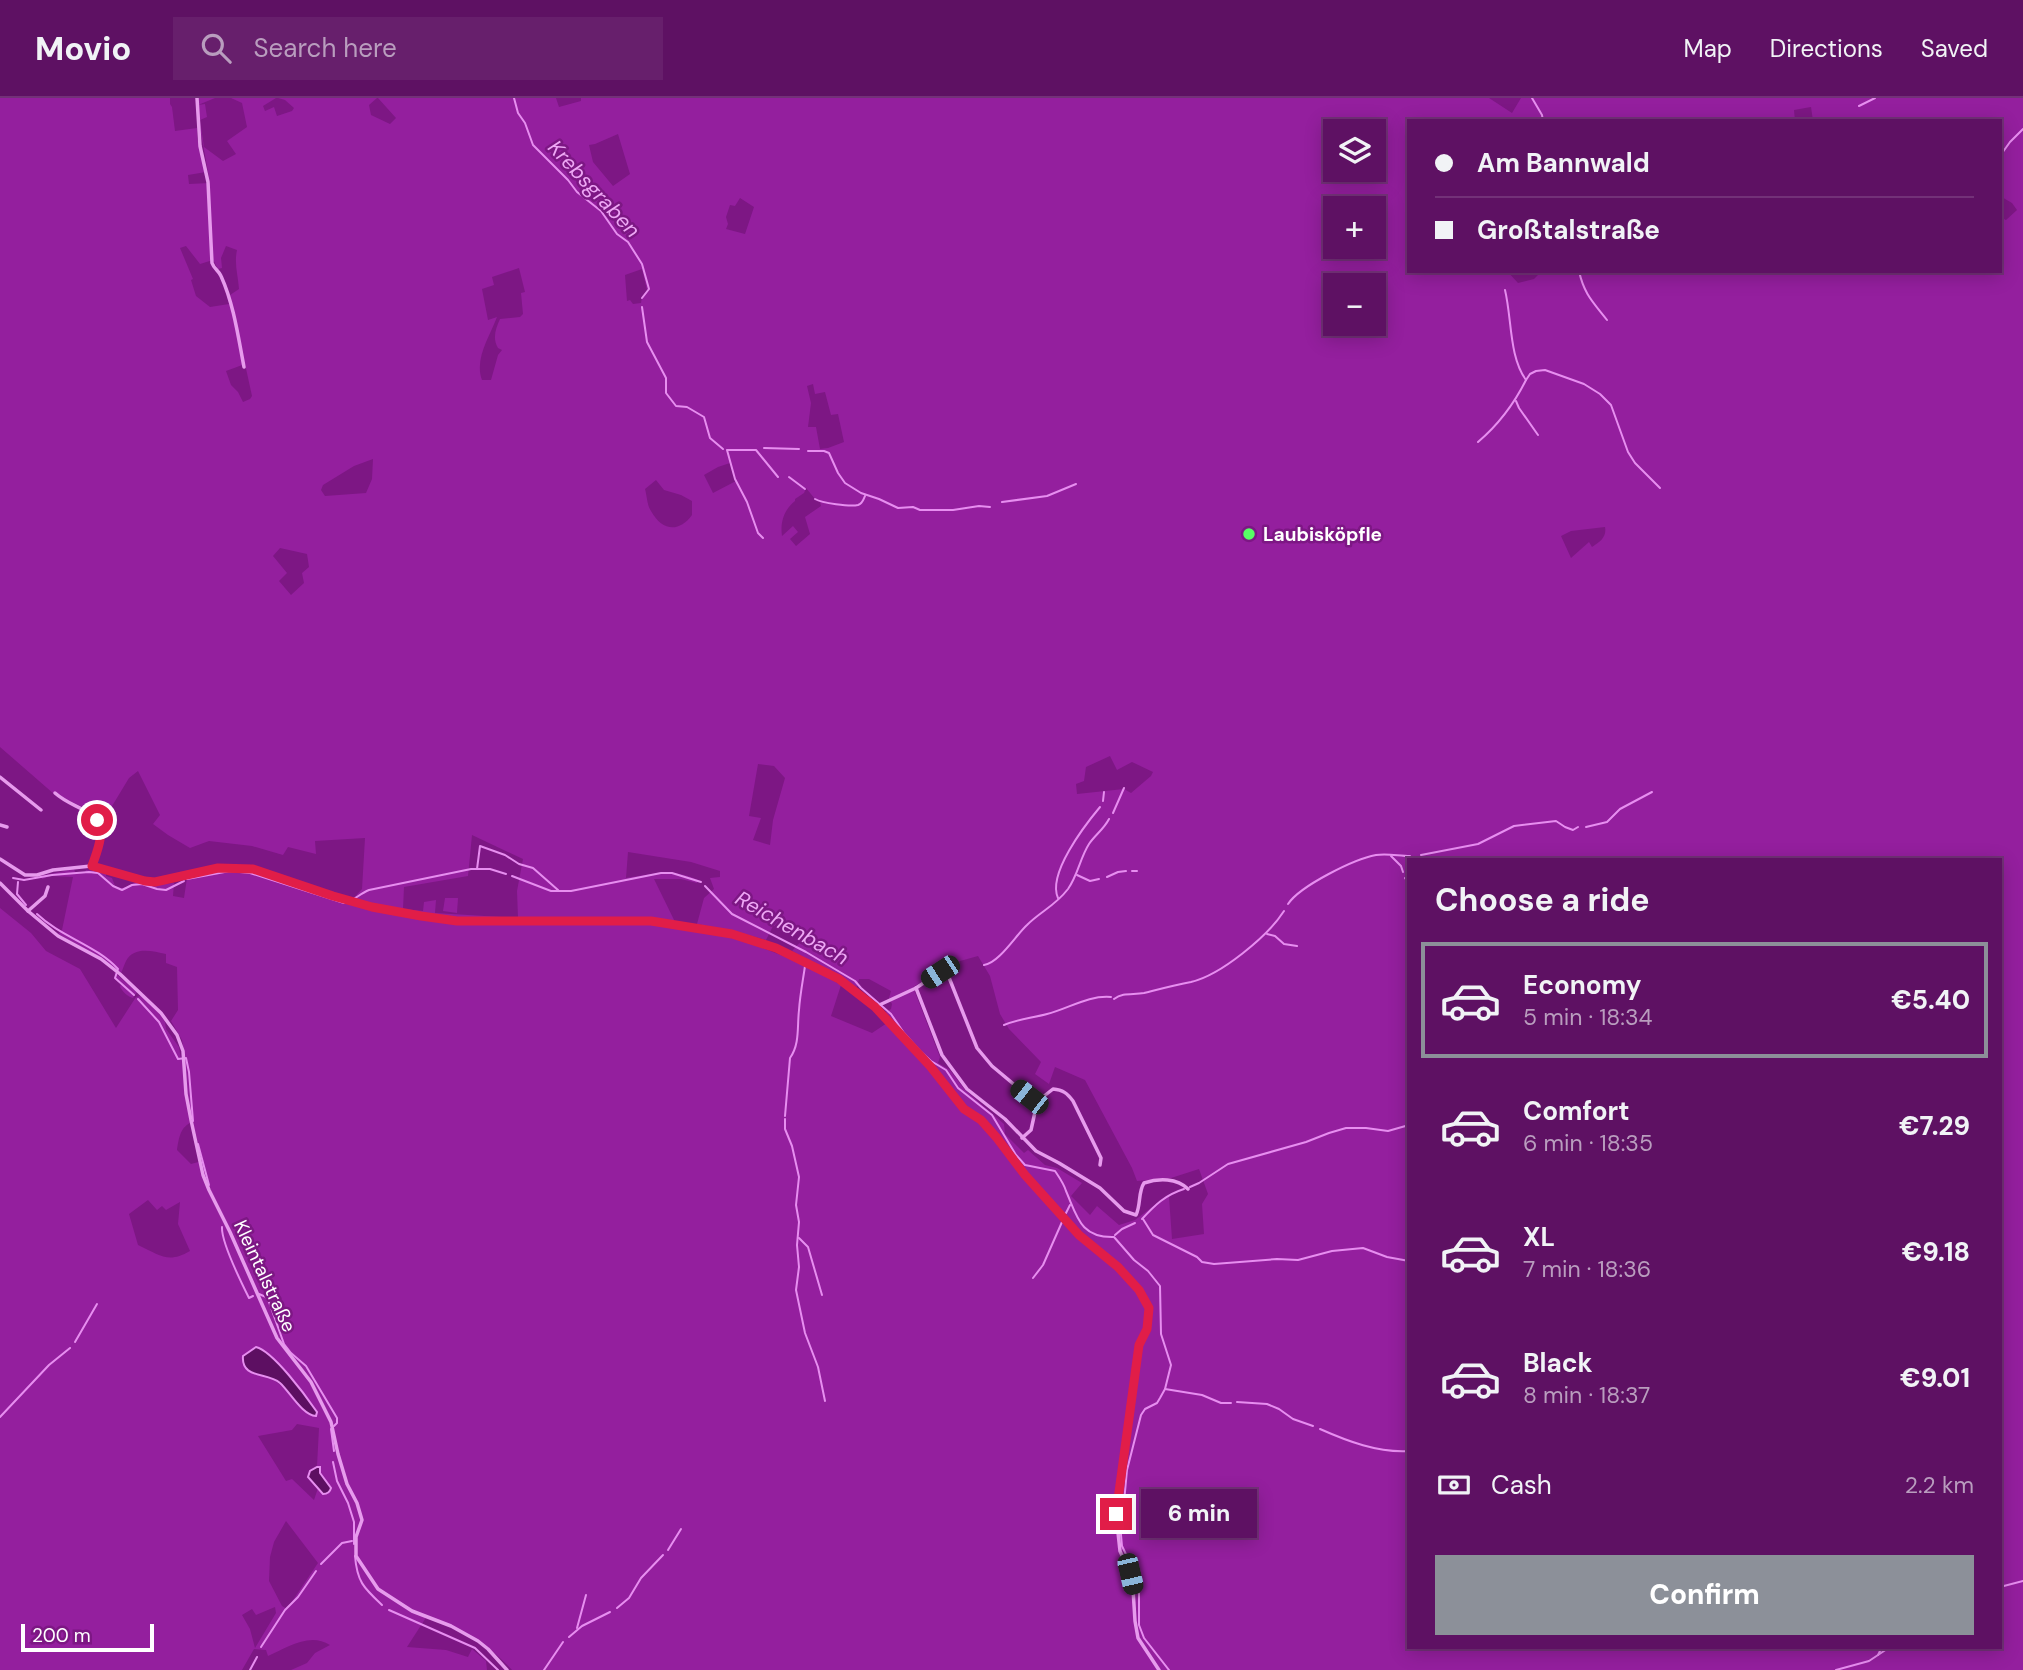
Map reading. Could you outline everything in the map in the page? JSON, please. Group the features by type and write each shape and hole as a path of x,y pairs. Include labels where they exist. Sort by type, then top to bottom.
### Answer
{"street":[{"path":"197,98 200,146 207,170 212,263 220,274 233,308 244,367"},
{"path":"0,777 41,810"},
{"path":"55,793 63,800 94,815 102,829"},
{"path":"92,866 104,822"},
{"path":"0,825 7,827"},
{"path":"0,859 18,872 31,876 53,870 92,866 155,882 218,868 253,869 347,900 400,913 459,921 651,921 713,930 776,948 839,979 876,1006 964,1109 981,1120 997,1138 1025,1175 1073,1228 1118,1267 1139,1290 1149,1308 1147,1329 1139,1345 1116,1514 1120,1551 1133,1589 1138,1638 1159,1670"},
{"name":"Kleintalstraße","path":"0,883 58,936 101,959 120,974 168,1022 177,1035 183,1051 191,1120 203,1175 277,1338 311,1382 331,1422 347,1484 362,1520 356,1538 356,1556 378,1589 412,1611 451,1626 478,1641 507,1670"},
{"path":"28,911 45,896 48,887"},
{"path":"876,1006 916,988 940,972 948,975 977,1048 992,1066 1034,1104 1031,1130 1022,1138"},
{"path":"916,988 942,1055 951,1070 967,1090 1005,1119 1041,1154 1100,1188 1129,1214 1136,1215 1144,1183 1171,1180 1188,1189"},
{"path":"1034,1104 1053,1089 1067,1093 1101,1158 1100,1165"}],"shaded area":[{"path":"0,98 170,98 175,131 197,128 206,172 188,175 189,184 210,183 199,122 198,105 205,104 207,117 200,120 204,147 223,161 236,154 227,141 247,127 242,103 231,98 276,98 263,106 265,111 274,107 277,116 294,108 278,98 377,98 369,105 371,115 390,124 396,118 378,98 556,98 559,107 581,101 581,98 1489,98 1512,113 1521,98 2023,98 2023,1670 512,1670 473,1637 427,1616 407,1647 446,1650 468,1657 472,1649 486,1661 487,1670 291,1670 307,1663 315,1653 330,1645 314,1640 298,1643 268,1656 266,1650 254,1649 242,1670 0,1670 0,908 31,933 46,951 80,969 116,1028 136,997 141,996 159,1013 179,1047 181,1059 185,1059 182,1040 171,1021 178,1010 177,967 166,963 166,954 138,951 129,956 121,973 100,957 58,934 62,930 73,877 51,876 42,879 41,876 74,869 75,872 106,872 106,876 112,878 115,886 121,888 138,881 150,885 174,883 173,896 184,898 187,878 226,869 253,872 355,905 356,900 353,899 362,889 365,838 315,841 316,854 288,847 283,855 252,846 209,841 190,848 153,824 160,815 138,771 129,778 103,821 90,810 54,794 0,747","holes":["618,134 630,174 613,186 593,162 589,145","740,198 754,207 745,234 726,229 730,205 735,206","186,246 200,264 213,260 218,269 222,268 221,258 226,246 237,250 239,289 227,297 229,304 210,307 196,296 191,280 193,279 180,248","519,268 525,292 521,293 523,314 520,317 500,319 495,337 498,348 502,350 491,380 482,380 481,356 497,317 488,320 482,289 494,285 492,277","642,269 647,290 641,303 633,304 630,300 627,301 625,275","245,364 252,396 250,399 243,402 231,385 226,371","813,384 815,394 825,392 831,415 838,414 844,442 820,449 816,427 808,427 811,403 807,386","373,459 372,479 366,493 325,496 321,490 323,485 354,466","730,463 736,481 713,493 704,475","656,480 664,490 692,501 692,515 682,525 665,526 655,518 645,489","806,488 821,506 805,517 810,534 796,546 790,539 798,532 793,526 782,536 784,517 795,499 804,493","1605,527 1605,534 1600,541 1592,547 1589,542 1571,558 1561,536 1571,531","280,548 307,554 309,567 302,573 304,583 291,595 279,581 287,573 273,556","1110,756 1117,770 1132,762 1153,772 1131,793 1124,789 1077,794 1076,784 1084,781 1086,767","758,764 774,766 785,778 773,820 770,845 753,840 761,818 749,816","472,835 523,859 517,891 518,918 435,913 436,900 424,902 423,911 403,909 404,887 468,876","628,852 691,862 720,871 720,877 710,878 714,889 704,898 697,924 766,940 773,926 780,928 784,920 797,926 807,935 792,951 857,987 859,979 869,979 891,991 891,1009 885,1013 890,1017 887,1023 872,1033 831,1016 841,985 801,964 742,941 677,926 654,879 681,879 697,883 698,880 671,873 626,878","978,956 990,976 1000,1014 1009,1029 1041,1062 1035,1074 1049,1084 1055,1067 1085,1080 1137,1181 1171,1178 1199,1169 1208,1194 1202,1204 1204,1234 1172,1239 1167,1196 1135,1220 1119,1225 1097,1206 1090,1215 1071,1196 1082,1183 1057,1168 1045,1165 1028,1150 1024,1153 1005,1134 1004,1124 965,1090 950,1070 938,1063 940,1057 913,987 953,963","193,1122 202,1161 191,1164 177,1150 181,1133","148,1200 157,1210 162,1206 166,1210 180,1202 178,1224 190,1251 176,1257 164,1257 138,1245 129,1214","252,1349 265,1350 297,1384 317,1411 304,1411 279,1384 260,1375 249,1352","297,1424 319,1428 317,1466 320,1482 314,1500 292,1479 286,1481 258,1436 292,1430","1104,1500 1121,1501 1119,1523 1102,1523","286,1521 318,1563 287,1609 282,1606 269,1581 274,1542","275,1607 276,1613 255,1648 250,1629 242,1615 252,1609 256,1615"]},
{"path":"198,98 215,98 198,105"},
{"path":"445,898 458,898 457,913 443,911"},
{"path":"114,972 137,992 133,998 121,989"},
{"path":"256,1347 263,1350 289,1375 317,1412 316,1416 306,1412 280,1383 246,1368 243,1356"},
{"path":"320,1467 320,1473 331,1488 326,1494 308,1477 310,1471"}],"waterway":[{"name":"Krebsgraben","path":"514,98 533,145 577,192 601,211 617,234 628,242 642,264 649,289 642,298"},
{"path":"1532,98 1543,119"},
{"path":"1859,106 1875,98"},
{"path":"2002,153 2023,129"},
{"path":"1580,273 1586,292 1607,320"},
{"path":"1478,442 1505,414 1526,380 1514,349 1505,290"},
{"name":"Krebsgraben","path":"642,307 647,342 666,378 666,393 676,406 687,407 704,417 710,438 723,449"},
{"path":"1526,380 1530,374 1545,370 1584,384 1600,394 1611,405 1628,452 1635,463 1660,488"},
{"path":"1516,401 1538,435"},
{"name":"Krebsgraben","path":"764,448 799,449"},
{"path":"763,538 758,533 735,479 727,450 756,450 778,477"},
{"name":"Krebsgraben","path":"808,451 829,453 845,483 861,493 898,508 953,510 990,507"},
{"path":"789,477 805,489"},
{"name":"Krebsgraben","path":"1002,502 1047,496 1076,484"},
{"path":"815,499 858,505 865,496"},
{"path":"1113,813 1124,788"},
{"path":"1103,801 1104,792"},
{"path":"1586,827 1607,822 1620,809 1652,792"},
{"path":"1058,898 1056,888 1063,863 1077,837 1100,807"},
{"path":"984,965 996,959 1027,925 1063,895 1071,884 1089,844 1109,819"},
{"path":"1421,855 1478,844 1514,826 1556,821 1573,830 1578,827"},
{"name":"Reichenbach","path":"477,869 480,846 533,868 558,890"},
{"path":"1288,904 1315,882 1355,862 1380,854 1410,856"},
{"path":"1391,856 1403,872"},
{"name":"Reichenbach","path":"187,879 230,871 250,873 344,903 369,890 471,869 490,869 506,874"},
{"path":"1107,877 1126,871"},
{"path":"1132,871 1137,871"},
{"name":"Reichenbach","path":"13,878 24,880 89,872 98,873 122,890 142,884 166,890 184,881"},
{"name":"Reichenbach","path":"512,876 551,891 571,891 661,873 672,873 701,882"},
{"path":"1077,875 1090,881 1099,879"},
{"path":"18,882 17,894 26,905"},
{"name":"Reichenbach","path":"705,886 732,914 855,981 891,1014 920,1051 946,1070 958,1088 992,1115 1025,1165 1055,1171 1081,1224 1094,1234 1114,1237 1160,1286 1161,1334 1171,1365 1160,1398 1141,1415 1127,1470 1121,1535 1122,1546 1136,1575 1139,1589 1139,1625 1144,1638 1169,1670"},
{"path":"1114,999 1203,978 1243,953 1267,932 1284,911"},
{"path":"37,914 109,961 118,969 115,978 134,995"},
{"path":"1267,934 1275,936 1284,944 1297,946"},
{"path":"785,1116 790,1058 797,1041 805,966"},
{"path":"1004,1025 1055,1012 1086,1000 1111,997"},
{"path":"138,999 159,1022 178,1059 186,1058 193,1121"},
{"path":"785,1119 785,1129 799,1177 796,1205 799,1222 799,1267 796,1290 805,1333 818,1367 825,1401"},
{"path":"1190,1187 1228,1164 1346,1128 1388,1131 1407,1126"},
{"path":"198,1144 209,1185"},
{"path":"1142,1219 1161,1201 1184,1189"},
{"path":"1066,1213 1070,1205"},
{"path":"1143,1219 1153,1235 1202,1262 1214,1264 1298,1260 1332,1251 1363,1248 1407,1261"},
{"path":"1033,1278 1043,1265 1062,1222"},
{"path":"1115,1235 1135,1223"},
{"path":"222,1227 237,1273 249,1298 253,1296"},
{"path":"799,1238 808,1247 822,1295"},
{"path":"259,1294 269,1302 284,1344 306,1366 337,1418 334,1426"},
{"path":"75,1342 97,1304"},
{"path":"0,1417 49,1365 70,1348"},
{"path":"1165,1389 1231,1403"},
{"path":"1237,1402 1267,1404 1293,1419 1313,1426"},
{"path":"331,1429 334,1451"},
{"path":"1320,1429 1374,1448 1407,1451"},
{"path":"333,1462 337,1481 354,1522 354,1544"},
{"path":"668,1550 681,1529"},
{"path":"321,1564 342,1543 352,1541"},
{"path":"617,1608 629,1598 641,1578 663,1555"},
{"path":"355,1556 362,1584 382,1605"},
{"path":"261,1647 285,1610 316,1571"},
{"path":"2002,1586 2023,1581"},
{"path":"577,1628 586,1595"},
{"path":"389,1610 475,1648 498,1670"},
{"path":"569,1637 582,1626 610,1612"},
{"path":"544,1670 563,1642"},
{"path":"1878,1655 1881,1649"},
{"path":"1836,1670 1869,1661 1887,1649"},
{"path":"250,1670 257,1657"}],"place":[{"name":"Laubisköpfle","path":"1249,534"}],"route":[{"path":"97,820 102,829 92,866 145,881 162,882 208,870 234,867 253,869 389,911 421,916 462,921 611,920 682,924 732,934 776,948 839,979 875,1007 941,1078 964,1109 981,1120 1025,1175 1079,1235 1118,1267 1139,1290 1149,1308 1147,1329 1139,1345 1116,1514"}]}
